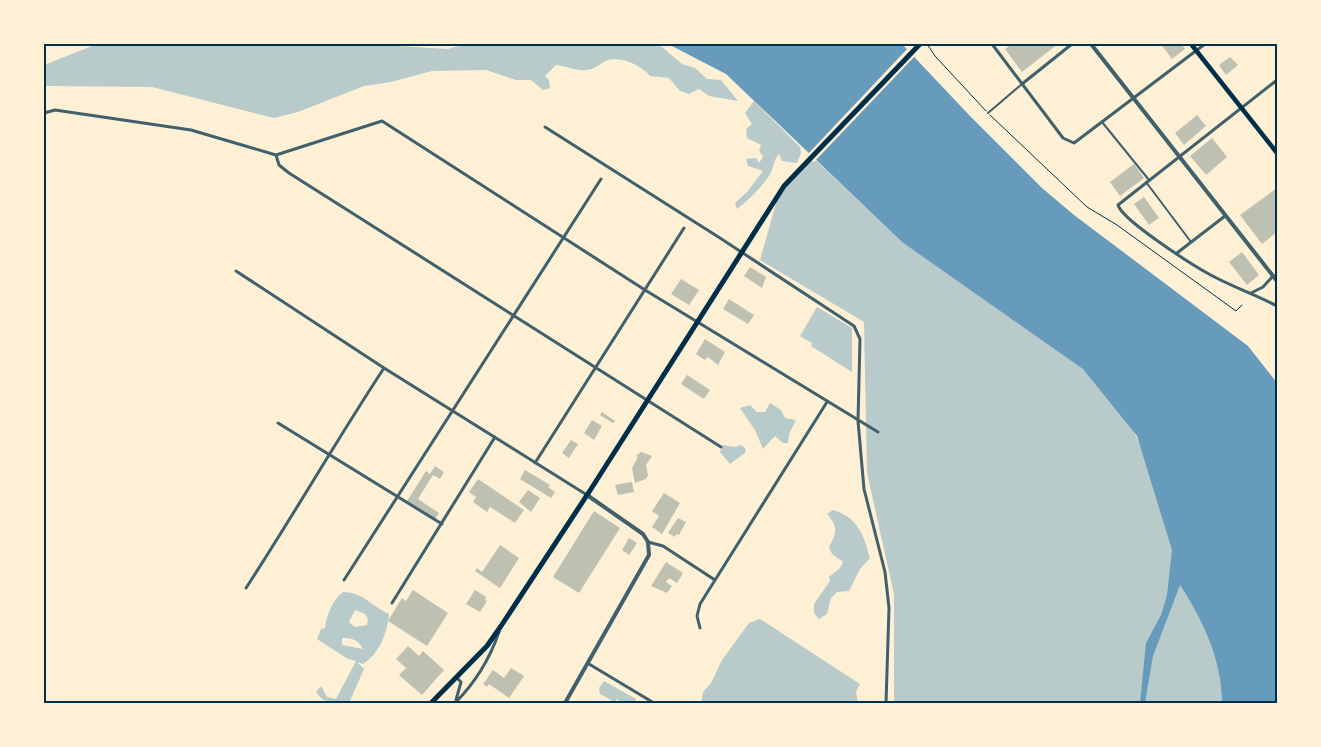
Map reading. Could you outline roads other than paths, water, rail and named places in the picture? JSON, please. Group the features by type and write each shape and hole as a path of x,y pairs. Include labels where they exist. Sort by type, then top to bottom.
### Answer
{"main road":[{"path":"431,703 458,678 487,646 501,626 784,186 920,44"},
{"path":"1191,44 1277,153"}],"street":[{"path":"992,44 1063,138 1071,142 1077,142 1205,44"},
{"path":"1022,84 1072,44"},
{"path":"1091,44 1277,281"},
{"path":"1277,80 1118,205 1120,210 1144,231 1206,272 1277,306"},
{"path":"44,113 54,110 190,130 276,155 382,121 696,322 878,432"},
{"path":"545,127 741,251 854,326 860,339 858,421 864,489 885,572 889,608 886,703"},
{"path":"276,155 279,165 289,173 721,446"},
{"path":"344,580 601,179"},
{"path":"1177,253 1225,216"},
{"path":"535,463 684,228"},
{"path":"236,271 452,412 587,495 630,523 643,534 648,542 649,555 646,564 565,703"},
{"path":"1251,293 1263,287 1277,271"},
{"path":"246,588 278,540 328,453 384,368"},
{"path":"700,628 697,611 714,580 827,402"},
{"path":"278,423 442,524"},
{"path":"392,603 494,437"},
{"path":"648,542 663,546 714,580"},
{"path":"455,703 467,690 493,650 501,626"},
{"path":"589,664 654,703"},
{"path":"455,703 461,682 458,678"}],"lane":[{"path":"988,113 1022,84"},
{"path":"1102,122 1148,181 1191,242"}],"water":[{"path":"668,44 902,44 1042,188 1074,215 1248,346 1277,383 1277,703 1222,703 1219,671 1210,641 1180,585 1153,656 1145,703 1140,703 1146,643 1161,615 1167,595 1172,550 1137,436 1083,369 902,242 726,74"}]}
